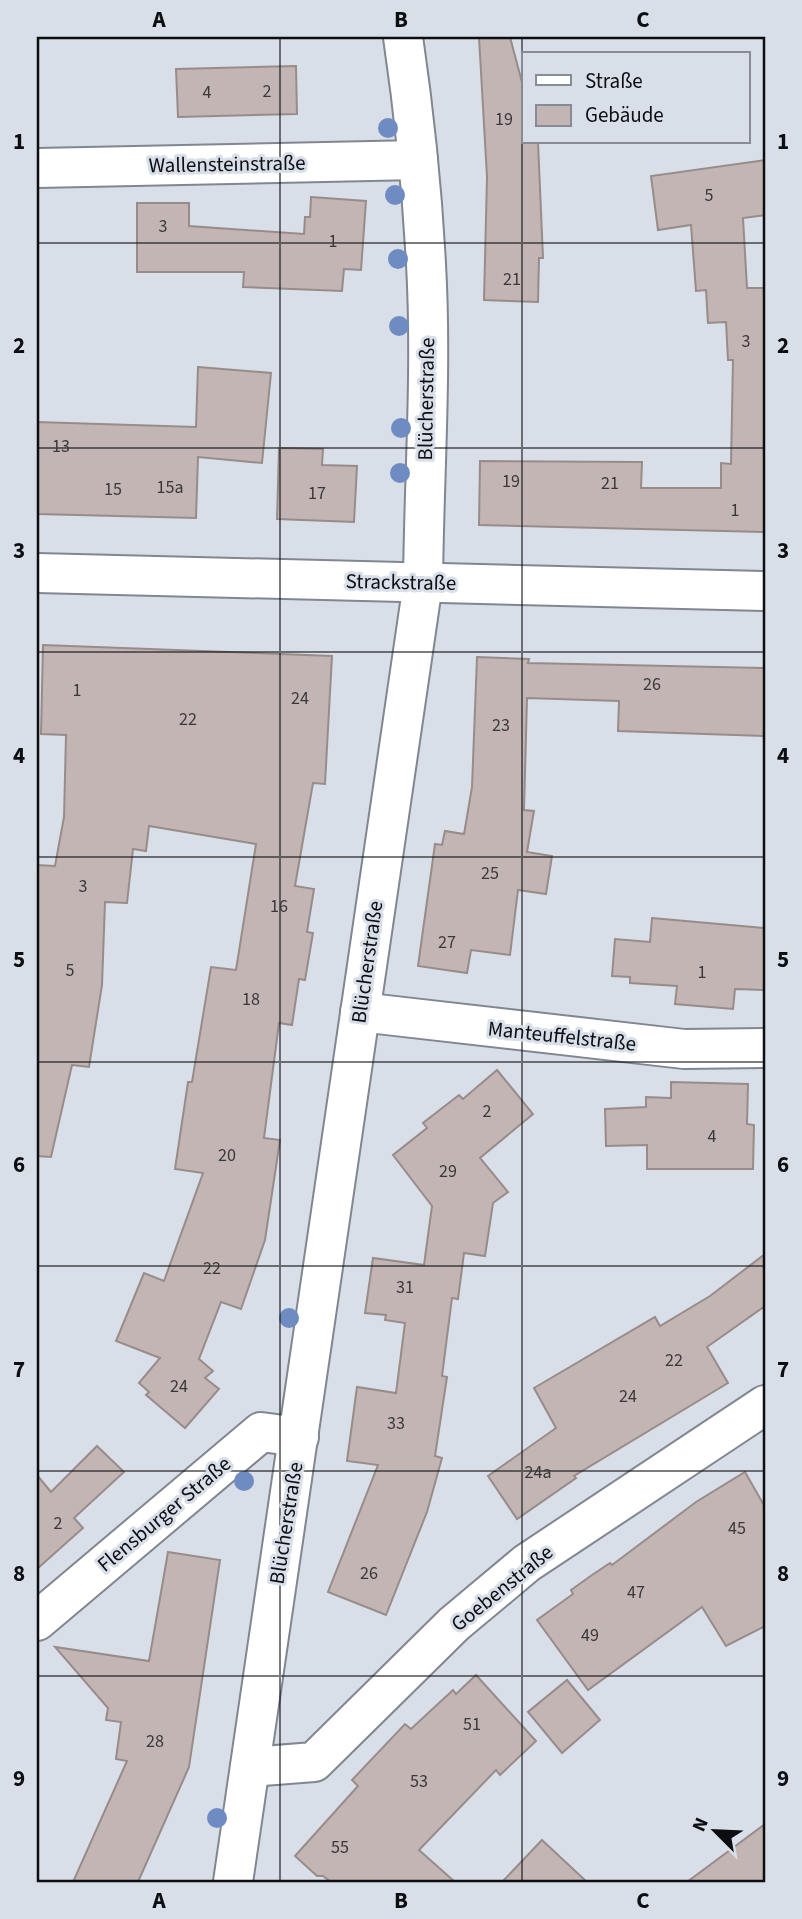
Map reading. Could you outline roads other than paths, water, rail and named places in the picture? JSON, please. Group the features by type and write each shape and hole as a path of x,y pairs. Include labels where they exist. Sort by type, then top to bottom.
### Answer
{"street":[{"name":"Blücherstraße","path":"233,1882 423,583 428,367 426,265 418,160 403,37"},
{"name":"Wallensteinstraße","path":"37,168 418,160"},
{"name":"Strackstraße","path":"37,573 765,591"},
{"name":"Manteuffelstraße","path":"360,1012 684,1049 765,1048"},
{"name":"Goebenstraße","path":"250,1767 314,1762 454,1624 527,1563 765,1405"},
{"name":"Flensburger Straße","path":"37,1620 261,1432 299,1437"}]}
